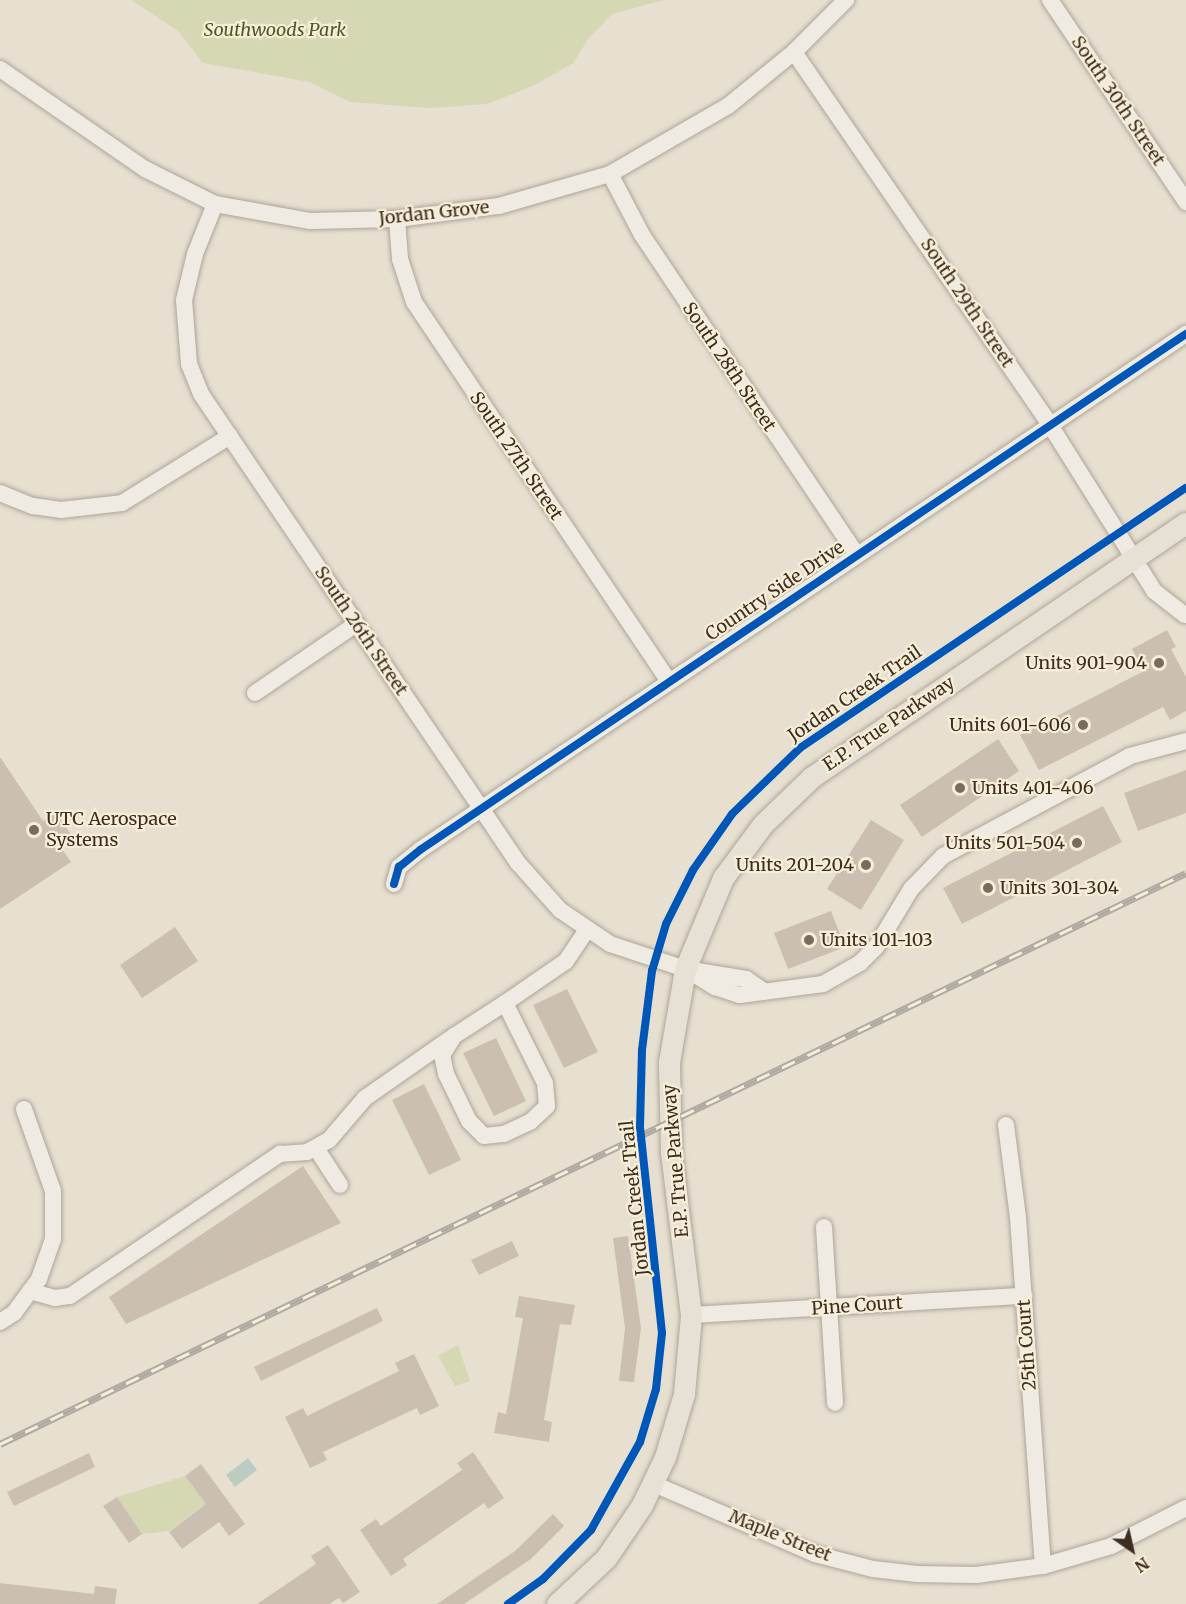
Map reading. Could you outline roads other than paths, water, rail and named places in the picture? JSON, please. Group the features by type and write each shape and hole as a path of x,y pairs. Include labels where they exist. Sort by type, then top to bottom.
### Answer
{"main road":[{"name":"E.P. True Parkway","path":"557,1604 606,1558 654,1484 684,1394 691,1315 671,1153 668,1086 672,1030 685,969 723,878 763,824 795,791 1186,523"}],"street":[{"name":"Jordan Grove","path":"0,69 145,169 215,204 310,222 397,219 499,206 610,174 728,106 794,52 846,0"},
{"name":"South 30th Street","path":"1050,0 1186,202"},
{"name":"South 29th Street","path":"794,52 1050,425 1135,557 1154,591 1185,615"},
{"name":"South 28th Street","path":"610,174 642,236 856,554"},
{"name":"South 26th Street","path":"215,204 195,254 184,300 189,364 201,394 483,808 518,863 560,910 587,930 628,952 685,969 746,979 764,991 805,989 843,975 876,947 911,889 943,856 1130,756 1186,741"},
{"name":"South 27th Street","path":"397,219 400,259 414,302 669,681"},
{"name":"Country Side Drive","path":"394,884 399,867 483,808 856,554 1186,334"},
{"path":"0,493 33,506 61,510 122,503 230,436"},
{"path":"255,693 356,624"},
{"path":"30,1291 56,1298 70,1296 280,1154 315,1148 338,1132 365,1098 566,961 587,930"},
{"path":"454,1036 445,1046 442,1064 476,1131 492,1137 530,1122 547,1106 549,1094 505,1003"},
{"path":"0,1322 14,1312 30,1291 53,1239 55,1220 51,1182 24,1109"},
{"name":"25th Court","path":"1006,1125 1024,1296 1043,1566"},
{"path":"315,1148 340,1185"},
{"path":"824,1227 835,1403"},
{"name":"Pine Court","path":"691,1315 1024,1296"},
{"name":"Maple Street","path":"654,1484 815,1554 873,1569 975,1575 1043,1566 1111,1546 1184,1514"}],"railway":[{"path":"0,1444 1186,873"}],"place":[{"name":"Units 901-904","path":"1159,663"},
{"name":"Units 601-606","path":"1083,725"},
{"name":"Units 401-406","path":"960,788"},
{"name":"UTC Aerospace Systems","path":"34,830"},
{"name":"Units 501-504","path":"1077,843"},
{"name":"Units 201-204","path":"866,865"},
{"name":"Units 301-304","path":"988,888"},
{"name":"Units 101-103","path":"809,940"}],"park label":[{"name":"Southwoods Park","path":"275,30"}]}
